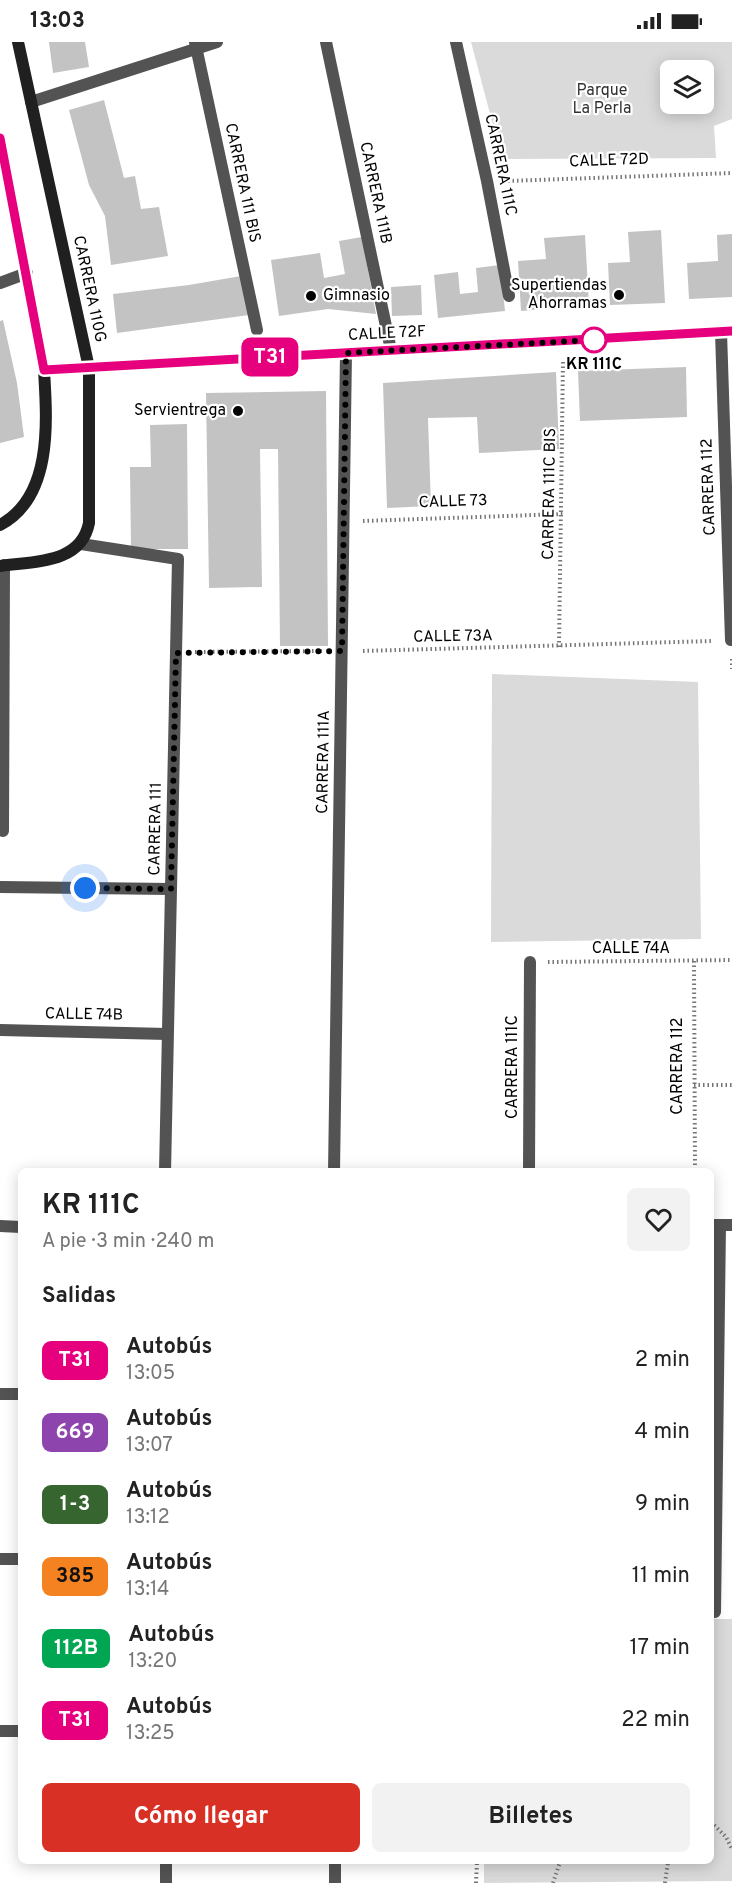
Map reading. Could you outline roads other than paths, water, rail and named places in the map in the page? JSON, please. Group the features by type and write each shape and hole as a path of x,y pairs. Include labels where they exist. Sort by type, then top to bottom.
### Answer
{"main road":[{"name":"CARRERA 110G","path":"18,42 89,368 90,523 81,544"},
{"path":"0,143 44,370 46,407 41,465 27,503 13,518 0,525"},
{"name":"CALLE 72F","path":"44,370 726,332"},
{"path":"2,566 64,556 81,544"}],"street":[{"path":"31,102 196,45 217,42"},
{"name":"CARRERA 111B","path":"326,42 391,350"},
{"name":"CARRERA 111C","path":"456,42 488,182 509,296"},
{"name":"CARRERA 111 BIS","path":"196,45 257,330"},
{"path":"0,283 27,273"},
{"name":"CARRERA 112","path":"726,332 731,640"},
{"name":"CARRERA 111A","path":"334,1168 346,353"},
{"name":"CARRERA 111","path":"81,544 178,560 165,1168"},
{"path":"2,566 3,831"},
{"path":"0,887 171,889"},
{"name":"CARRERA 111C","path":"529,1168 530,962"},
{"name":"CALLE 74B","path":"0,1030 167,1034"},
{"path":"715,1612 721,1225"},
{"path":"0,1226 18,1227"},
{"path":"0,1394 18,1394"},
{"path":"0,1558 18,1559"},
{"path":"0,1731 18,1731"},
{"path":"166,1864 166,1883"},
{"path":"335,1864 335,1883"}],"place":[{"name":"Supertiendas Ahorramas","path":"619,295"},
{"name":"Gimnasio","path":"311,296"},
{"name":"KR 111C","path":"594,340"},
{"name":"Servientrega","path":"238,411"}],"park label":[{"name":"Parque La Perla","path":"602,100"}]}
